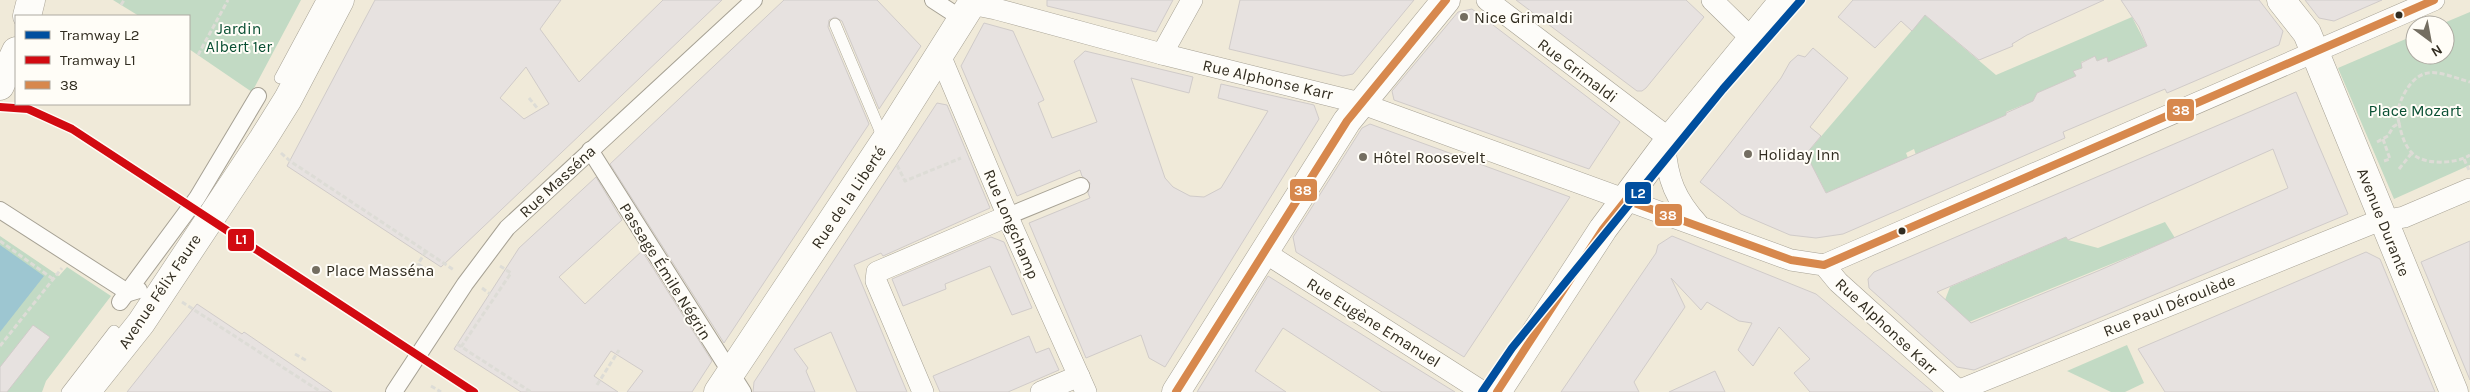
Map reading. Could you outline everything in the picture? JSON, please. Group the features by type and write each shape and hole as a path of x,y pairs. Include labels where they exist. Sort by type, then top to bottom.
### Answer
{"main road":[{"path":"27,15 31,0"},
{"name":"Avenue Félix Faure","path":"86,392 141,323 263,139 288,99 340,0"},
{"path":"1176,392 1360,102 1446,0"},
{"path":"1498,392 1603,229 1667,143 1784,0"},
{"name":"Avenue Durante","path":"2281,0 2307,33 2454,392"},
{"name":"Rue de la Liberté","path":"731,386 889,149 966,6"},
{"path":"0,86 15,53"}],"street":[{"name":"Rue Masséna","path":"394,392 469,279 508,228 754,0"},
{"path":"933,0 966,6"},
{"path":"1162,54 1192,0"},
{"name":"Rue Grimaldi","path":"1487,0 1667,143"},
{"path":"1712,0 1752,39"},
{"path":"1824,265 2434,0"},
{"name":"Rue Alphonse Karr","path":"966,6 996,9 1162,54 1360,102 1791,260 1824,265 1838,282 1957,391"},
{"name":"Rue Longchamp","path":"940,54 1008,216 1082,384"},
{"path":"124,297 191,207 258,96"},
{"path":"1667,143 1666,166 1676,195 1700,226"},
{"name":"Passage Émile Négrin","path":"590,150 731,386"},
{"path":"923,392 876,281 877,272 1081,186"},
{"name":"Rue Paul Déroulède","path":"1957,391 2383,220 2404,217 2470,189"},
{"path":"0,210 72,256 124,297"},
{"name":"Rue Eugène Emanuel","path":"1264,252 1483,392"},
{"path":"124,297 156,285"},
{"path":"1041,392 1082,384"}],"lane":[{"path":"280,78 322,0"},
{"path":"835,24 889,149"},
{"path":"67,392 114,331"}],"path":[{"path":"121,5 124,0"},
{"path":"198,55 228,0"},
{"path":"2470,82 2432,72 2420,74 2409,85 2398,106 2402,138 2411,154 2423,160 2452,163 2470,155"},
{"path":"529,98 538,109"},
{"path":"2383,139 2399,123"},
{"path":"889,149 904,181 963,157"},
{"path":"2399,169 2411,154"},
{"path":"2464,159 2470,173"},
{"path":"290,162 490,294"},
{"path":"0,241 53,279"},
{"path":"426,251 418,264 428,270"},
{"path":"0,346 72,256"},
{"path":"461,347 511,273 485,256"},
{"path":"193,309 321,392"},
{"path":"457,344 531,392"},
{"path":"597,385 619,350"},
{"path":"295,354 307,361"},
{"path":"431,386 436,391 441,392"}],"green space":[{"name":"Jardin Albert 1er","path":"113,0 301,0 252,92 190,50 190,15 137,15"},
{"name":"Place Mozart","path":"2470,12 2470,165 2394,199 2338,68 2405,39 2405,65 2455,65 2455,18"},
{"path":"1925,15 1996,75 2132,17 2147,46 2108,62 2107,57 2097,61 2095,57 2081,62 2082,68 2074,71 2076,76 2038,93 2031,105 2025,107 2023,105 2006,112 2006,115 1916,155 1914,149 1906,153 1908,158 1826,193 1806,154"},
{"path":"2165,222 2175,238 1969,322 1945,300 1950,287 2066,237 2068,240 2098,248"},
{"path":"0,236 59,276 67,267 111,296 46,381 42,392 0,392"},
{"path":"2127,345 2144,383 2125,392 2111,392 2067,371"}],"water":[{"path":"0,245 44,276 0,332"}],"building":[{"path":"375,0 561,0 540,29 579,82 663,0 722,0 441,267 287,166","holes":["526,67 549,104 524,119 500,98"]},
{"path":"784,0 877,0 921,46 879,109 842,21 835,17 829,20 828,27 869,124 724,343 610,164"},
{"path":"1047,0 1173,0 1156,32 1047,6"},
{"path":"1240,0 1414,0 1353,74 1343,76 1229,49"},
{"path":"1516,0 1686,0 1704,17 1646,88 1642,91 1637,91"},
{"path":"1853,0 2104,0 2027,35 2012,44 2013,46 1979,60 1925,15 1912,31 1901,21 1875,48 1838,17"},
{"path":"2121,0 2259,0 2283,31 2279,45 2167,93 2165,89 2063,132 2065,138 1843,234 1816,238 1790,235 1741,214 1700,182 1781,78 1790,62 1798,55 1805,57 1813,48 1848,78 1810,127 1821,136 1806,154 1826,193 2006,115 2006,113 2033,101 2037,93 2076,76 2073,71 2082,68 2081,63 2095,56 2097,61 2107,57 2108,62 2147,46 2139,27"},
{"path":"2305,0 2382,0 2334,21 2319,18"},
{"path":"1472,9 1620,122 1589,169 1394,100 1392,91 1458,12"},
{"path":"984,23 1013,31 1044,100 1038,103 1052,138 1097,122 1074,61 1085,51 1193,77 1189,93 1131,78 1165,178 1173,187 1190,196 1204,197 1221,188 1268,111 1218,98 1221,84 1314,105 1319,119 1165,367 1149,358 1141,335 1086,358 1029,223 1090,198 1088,193 1090,183 1082,176 1080,170 1017,196 961,66"},
{"path":"2296,92 2348,214 1974,370 1957,367 1869,288 1868,279 1874,272","holes":["2273,149 2288,188 2098,271 1971,323 1937,292 2066,237 2068,240"]},
{"path":"937,103 947,105 990,208 883,256 881,253 854,265 907,392 857,392 831,332 794,349 808,368 806,371 815,392 753,392 754,382"},
{"path":"1370,124 1570,197 1464,357 1296,252 1293,237 1362,128"},
{"path":"596,177 622,220 559,277 585,304 642,251 712,361 692,392 627,392 643,371 611,351 594,376 618,392 521,392 454,349 519,248"},
{"path":"1672,236 1816,294 1933,392 1810,392 1794,373 1810,359 1779,327 1753,366 1738,350 1752,323 1739,321 1707,302 1701,310 1671,278 1685,307 1634,382 1639,392 1561,392 1656,253 1658,245"},
{"path":"991,237 1004,242 1032,308 1012,315 990,266 945,284 946,289 903,306 892,279"},
{"path":"2470,241 2470,380 2421,262"},
{"path":"2366,252 2380,259 2435,392 2165,392 2138,349"},
{"path":"1268,276 1455,392 1382,392 1283,328 1255,371 1286,392 1197,392"},
{"path":"197,304 242,334 244,332 332,392 127,392"},
{"path":"33,325 50,337 7,392 0,392 0,367"},
{"path":"1029,336 1036,353 1049,348 1059,370 1008,392 940,392 933,376"},
{"path":"1715,371 1725,392 1669,392"}],"tram line":[{"name":"L2","path":"1482,392 1512,348 1723,89 1801,0"},
{"name":"L1","path":"0,107 28,109 72,129 474,392"}],"transit line":[{"name":"38","path":"1176,392 1347,121 1446,0"},
{"name":"38","path":"1497,392 1603,229 1626,200 1791,260 1824,265 2434,0"}],"place":[{"name":"Nice Grimaldi","path":"1464,17"},
{"name":"Holiday Inn","path":"1748,154"},
{"name":"Hôtel Roosevelt","path":"1363,157"},
{"name":"Place Masséna","path":"316,270"}]}
